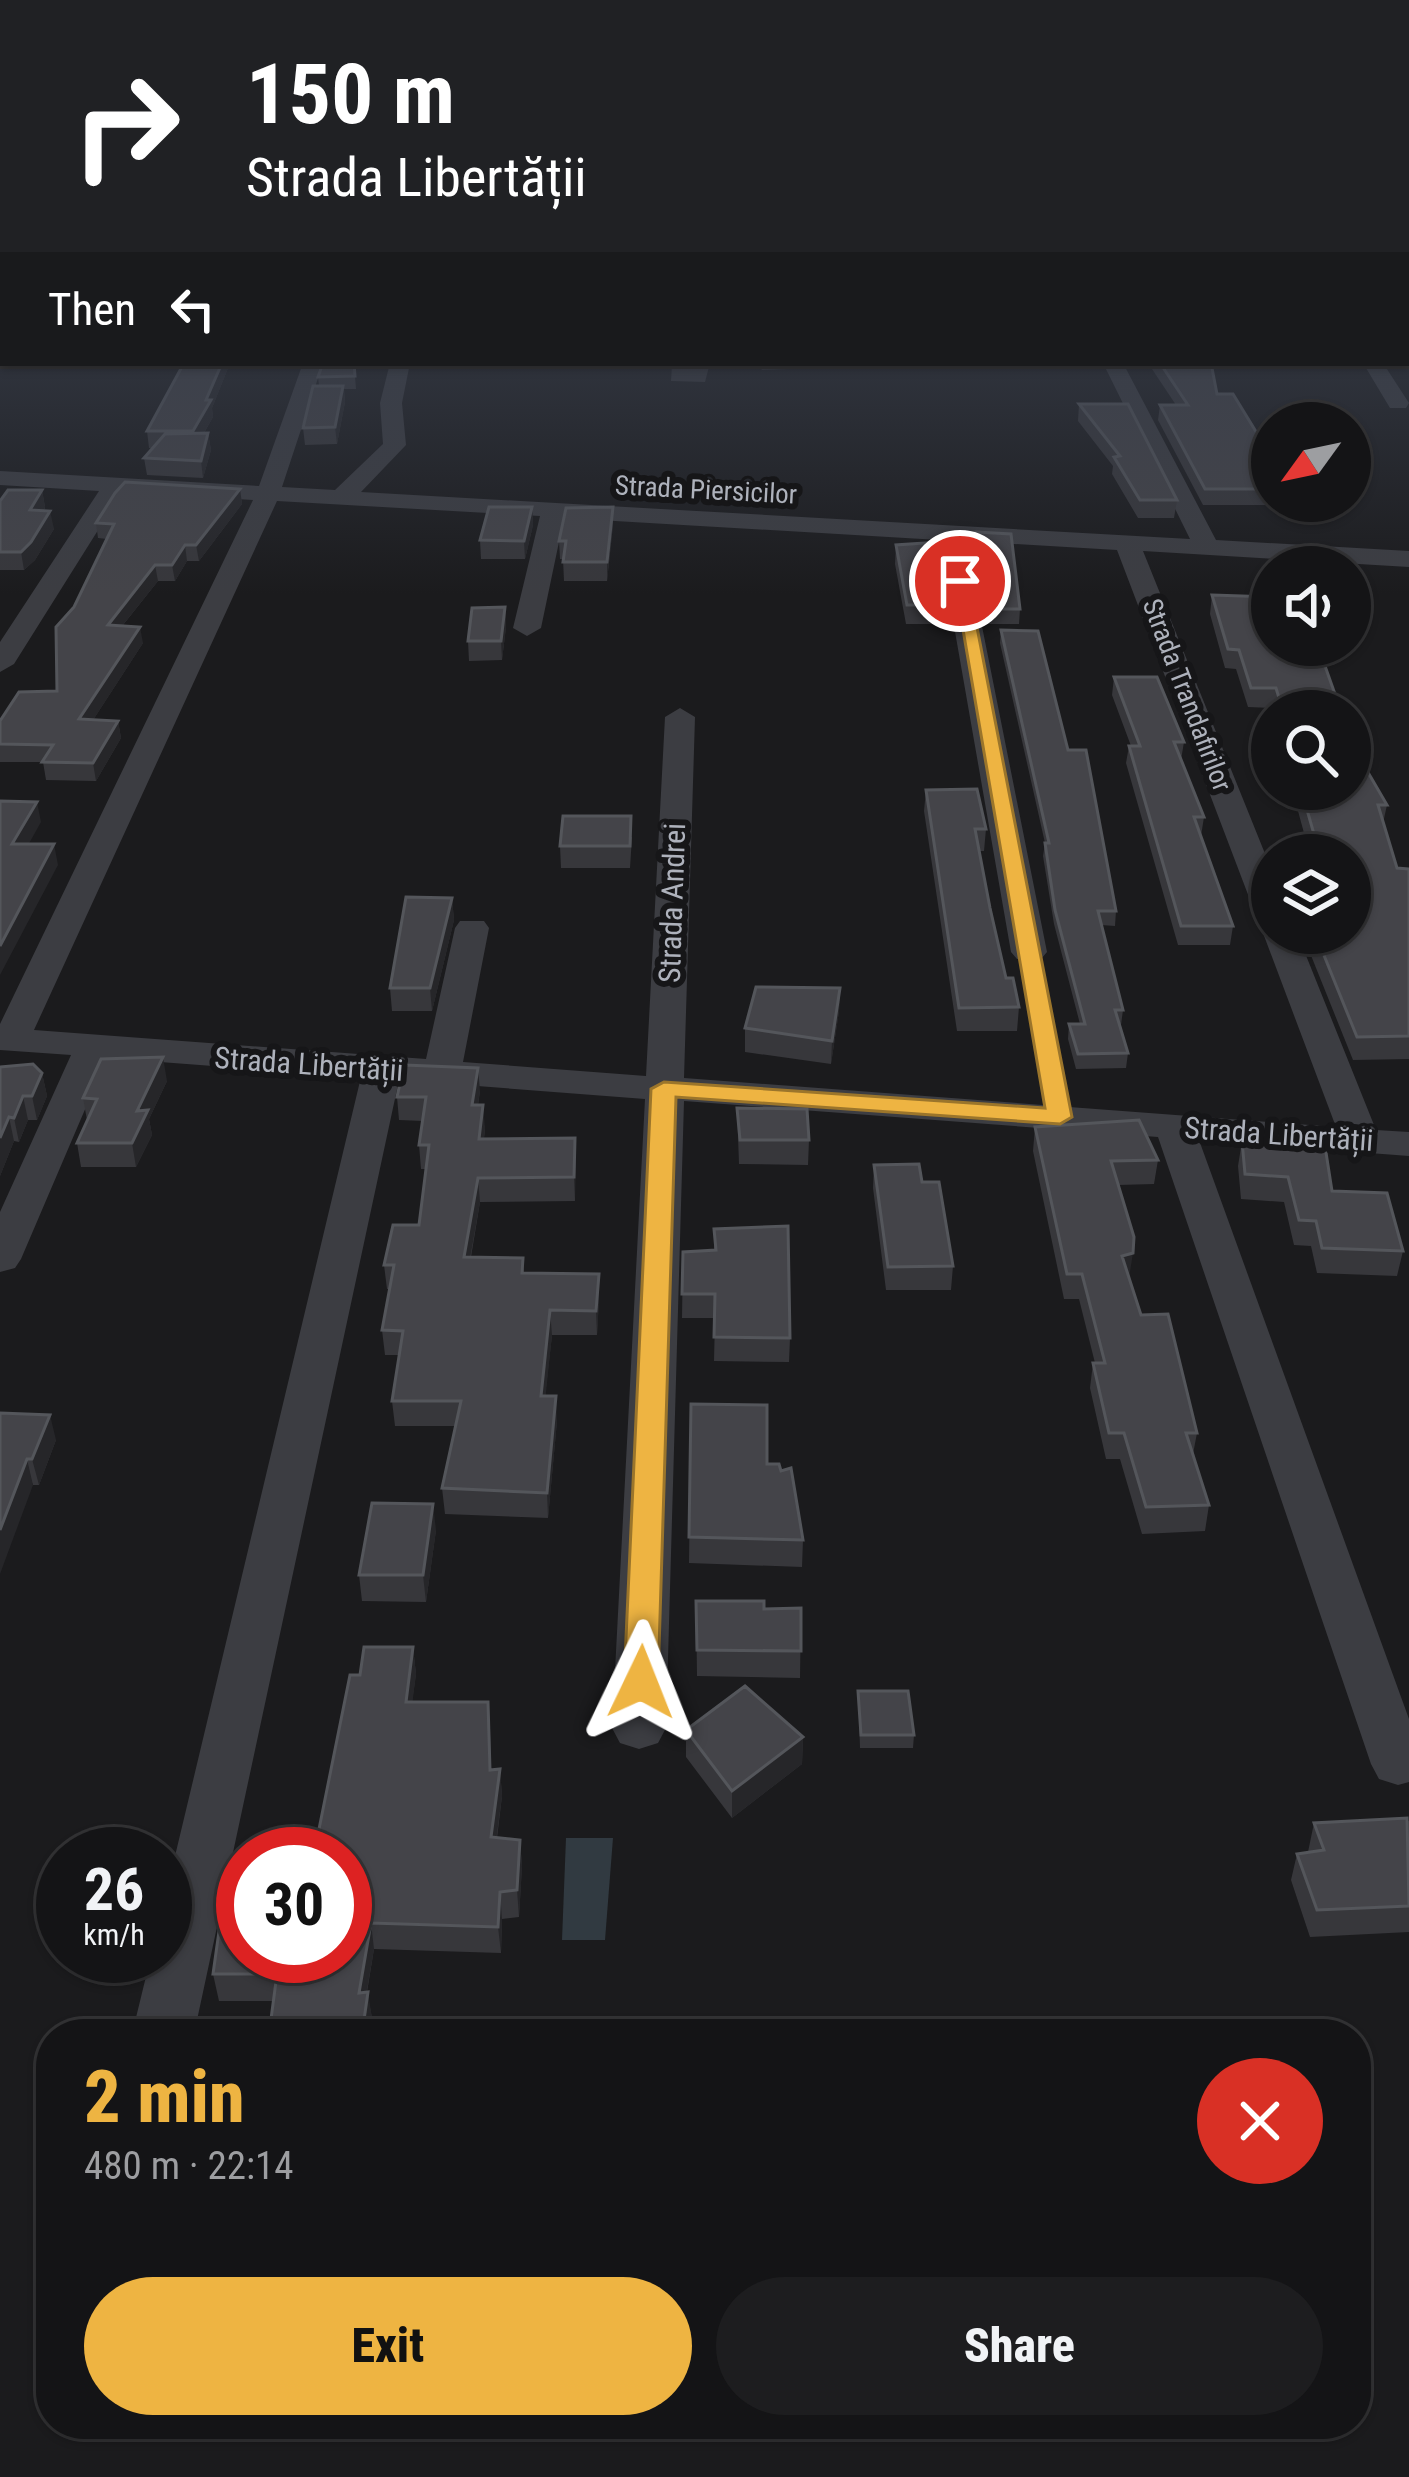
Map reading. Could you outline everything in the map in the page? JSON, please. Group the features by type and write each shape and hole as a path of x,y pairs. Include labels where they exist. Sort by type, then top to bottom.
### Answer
{"street":[{"path":"5,1040 268,494 312,366"},
{"path":"341,498 394,445 391,403 399,366"},
{"path":"1115,366 1208,550"},
{"path":"1375,366 1399,403"},
{"name":"Strada Piersicilor","path":"0,478 1409,560"},
{"path":"0,664 114,486"},
{"path":"526,628 553,511"},
{"path":"951,534 1029,952"},
{"name":"Strada Trandafirilor","path":"1128,545 1251,859"},
{"name":"Strada Andrei","path":"639,1728 680,717"},
{"path":"442,1072 472,928"},
{"path":"1288,954 1361,1141"},
{"name":"Strada Libertății","path":"5,1040 1409,1144"},
{"path":"0,1259 93,1048"},
{"path":"166,2019 382,1070"},
{"path":"1174,1126 1398,1764"}],"lane":[{"path":"1029,952 1060,1117"}],"shaded area":[{"path":"566,1838 613,1838 605,1940 562,1940"}],"building":[{"path":"182,366 221,366 206,400 211,400 193,431 147,431"},
{"path":"322,366 354,366 355,376 318,377"},
{"path":"1162,366 1212,366 1217,394 1233,394 1251,424 1251,489 1205,489 1160,405 1188,405"},
{"path":"313,386 343,386 335,427 303,428"},
{"path":"1079,404 1128,404 1177,500 1140,500 1114,457 1120,456"},
{"path":"208,433 201,461 144,458 165,434"},
{"path":"125,482 240,489 196,545 185,545 172,565 155,565 108,625 140,627 79,719 118,721 93,763 42,762 53,745 0,744 0,721 19,692 57,691 56,627 74,607 114,524 96,523"},
{"path":"8,490 42,490 30,510 50,511 21,552 0,552 0,501"},
{"path":"489,507 532,507 524,541 480,540"},
{"path":"613,507 607,562 563,562 566,541 559,541 566,508"},
{"path":"976,532 1011,534 1020,609 987,609 974,546 978,546"},
{"path":"939,542 950,605 907,605 896,545"},
{"path":"1212,595 1251,596 1251,666 1325,666 1334,690 1251,688 1239,650 1228,649"},
{"path":"505,607 501,641 468,641 472,608"},
{"path":"1001,630 1038,631 1068,750 1086,750 1116,911 1098,911 1123,1010 1115,1010 1128,1053 1078,1054 1069,1024 1085,1024 1055,910 1045,843 1049,843"},
{"path":"1114,677 1157,677 1184,742 1174,742 1204,817 1194,817 1233,926 1181,926 1129,746 1140,746"},
{"path":"1371,778 1387,805 1378,805 1397,868 1409,869 1409,1036 1357,1037 1323,954 1371,954 1371,834 1314,834 1307,810 1371,810"},
{"path":"977,789 986,829 975,829 990,908 1006,978 1013,978 1019,1007 959,1008 926,790"},
{"path":"0,801 37,802 12,844 54,844 0,946"},
{"path":"563,816 631,816 630,846 560,846"},
{"path":"406,897 452,898 430,988 390,988"},
{"path":"756,987 840,988 832,1041 745,1028"},
{"path":"163,1057 137,1111 148,1110 132,1143 77,1143 97,1099 83,1098 101,1059"},
{"path":"33,1064 42,1073 32,1096 23,1096 0,1138 0,1067"},
{"path":"404,1065 478,1068 472,1105 483,1105 479,1139 575,1138 574,1177 478,1178 464,1257 523,1258 522,1273 599,1274 596,1311 550,1310 541,1396 556,1396 547,1493 442,1488 461,1401 392,1401 403,1331 382,1330 394,1265 384,1265 393,1225 419,1225 429,1145 419,1145 426,1097 397,1097"},
{"path":"737,1108 807,1109 809,1140 740,1140"},
{"path":"1139,1120 1158,1160 1111,1161 1134,1237 1133,1253 1122,1256 1141,1315 1168,1314 1197,1433 1186,1433 1209,1505 1146,1507 1124,1433 1109,1433 1093,1363 1105,1363 1082,1274 1067,1274 1035,1127"},
{"path":"1268,1135 1325,1146 1332,1191 1387,1193 1403,1251 1322,1248 1316,1221 1299,1220 1288,1177 1245,1174 1242,1141"},
{"path":"919,1164 922,1182 939,1182 953,1266 888,1267 874,1165"},
{"path":"788,1226 790,1338 714,1337 715,1294 682,1294 683,1252 716,1250 714,1229"},
{"path":"691,1404 767,1405 767,1464 779,1464 781,1471 791,1468 803,1540 689,1537"},
{"path":"0,1413 50,1415 0,1530"},
{"path":"372,1503 433,1504 423,1575 359,1575"},
{"path":"696,1601 764,1601 764,1609 801,1608 801,1651 697,1650"},
{"path":"364,1647 413,1647 406,1702 488,1702 490,1770 500,1769 491,1837 520,1840 517,1890 500,1892 498,1927 372,1923 372,1827 319,1827 350,1675 360,1675"},
{"path":"745,1686 803,1737 732,1791 686,1730"},
{"path":"858,1691 908,1691 914,1735 861,1735"},
{"path":"1407,1818 1409,1906 1317,1910 1297,1854 1324,1850 1314,1823"},
{"path":"276,1983 361,1983 359,1993 368,1992 364,2019 271,2019"}],"route":[{"path":"641,1682 664,1089 1060,1117 960,581"}]}
